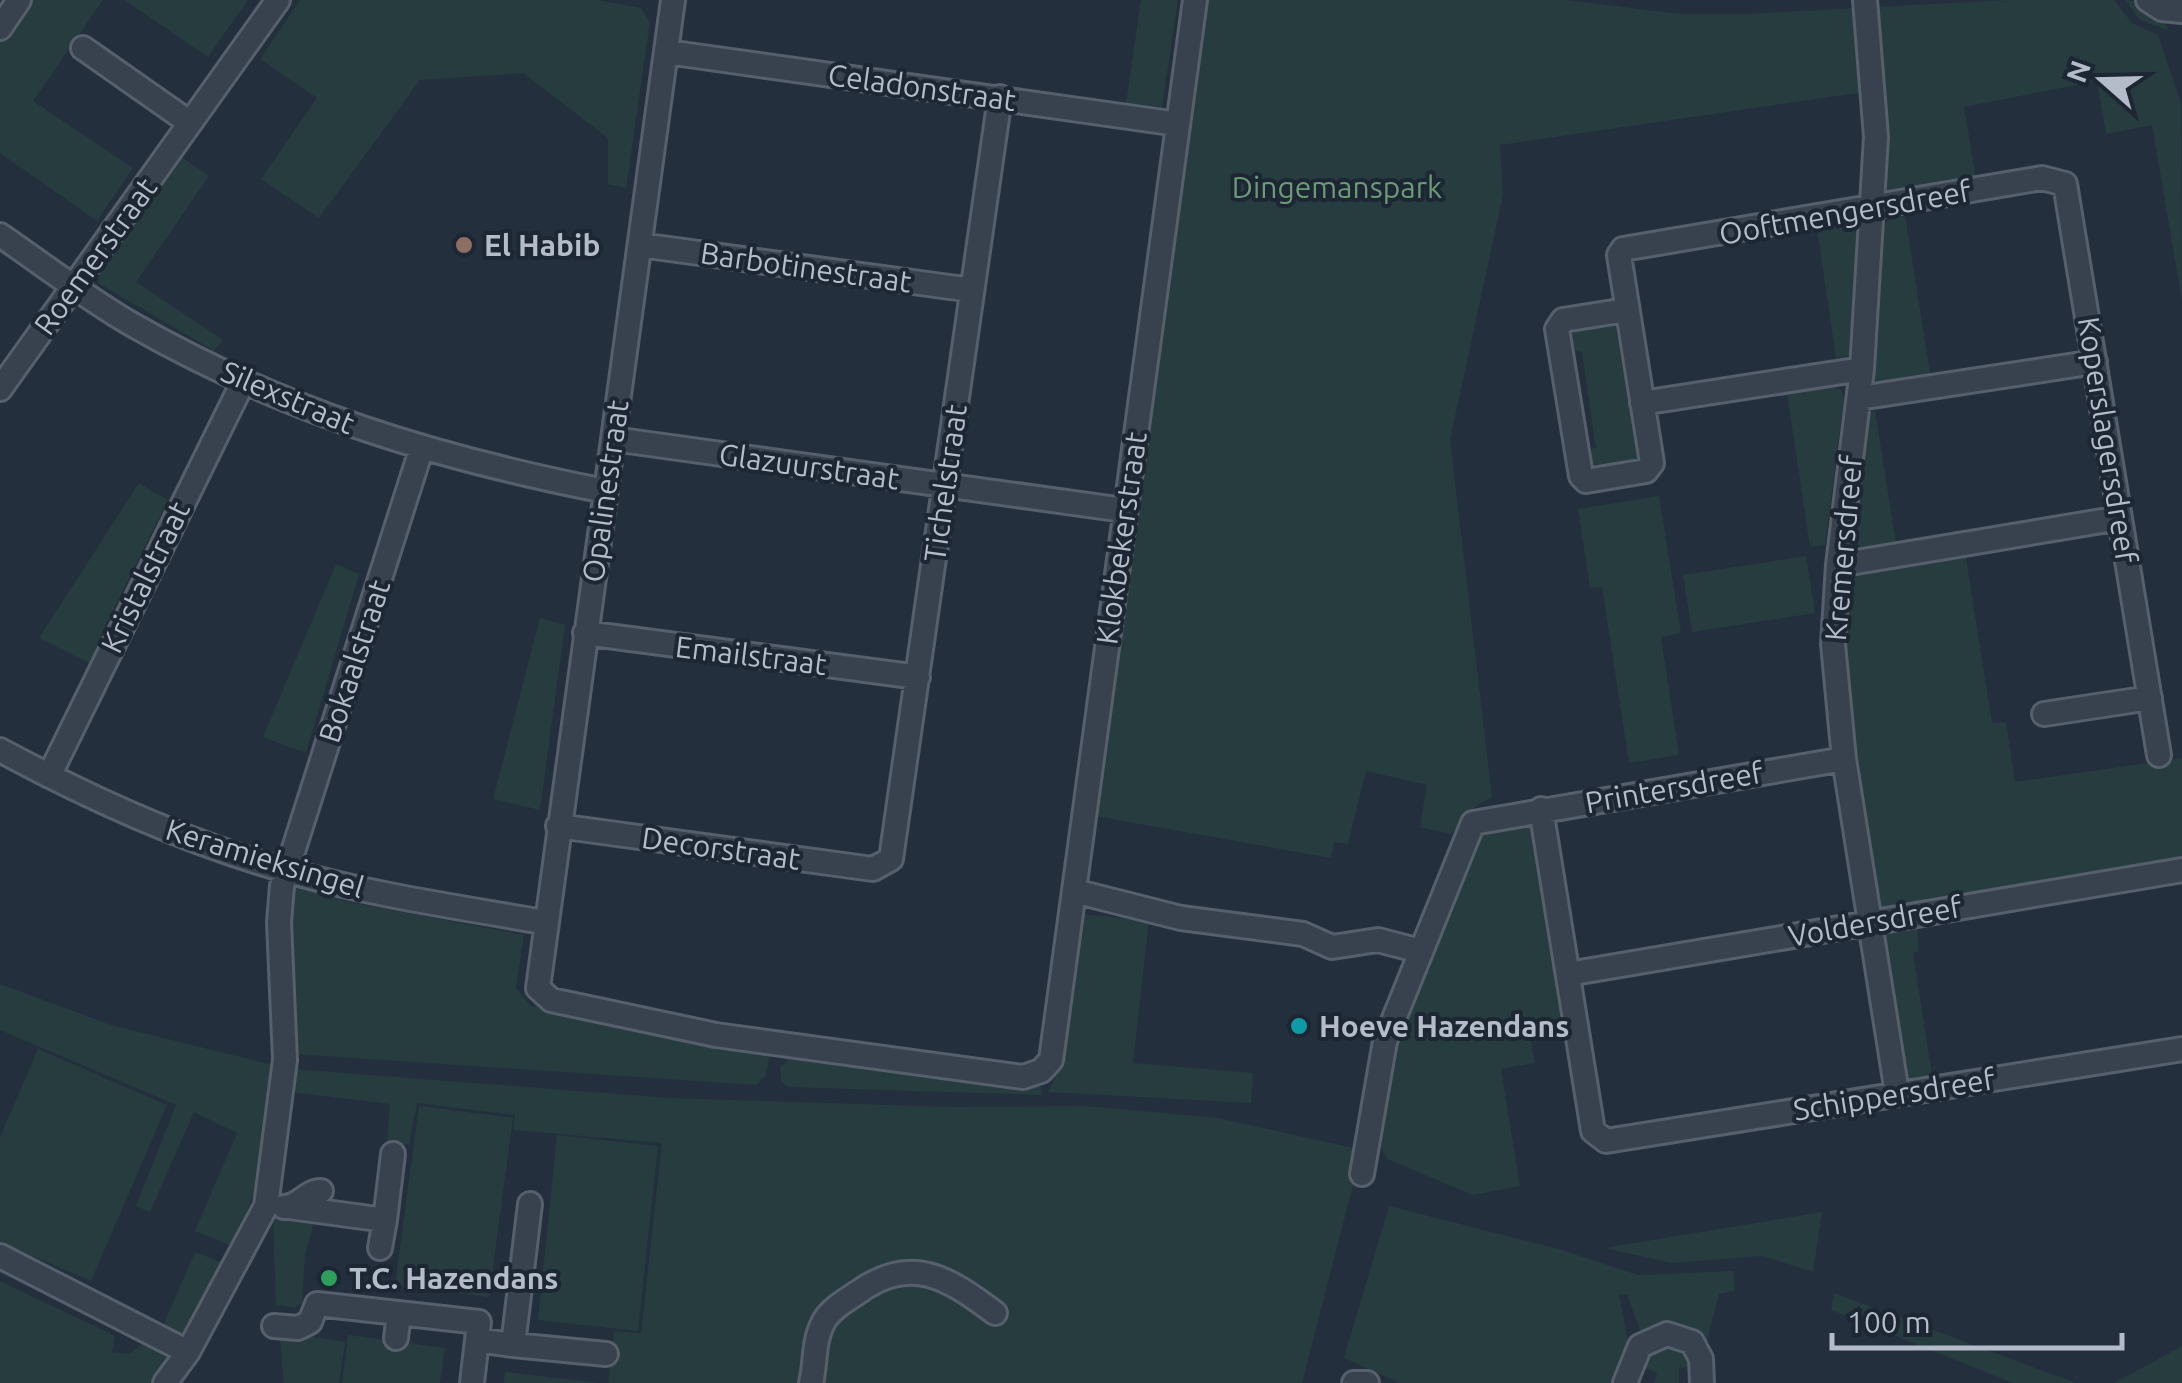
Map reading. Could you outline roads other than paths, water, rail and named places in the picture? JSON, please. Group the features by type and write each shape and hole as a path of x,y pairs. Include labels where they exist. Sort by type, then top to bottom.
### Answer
{"street":[{"path":"0,28 20,0"},
{"name":"Roemerstraat","path":"0,390 278,0"},
{"name":"Opalinestraat","path":"536,982 674,0"},
{"name":"Klokbekerstraat","path":"536,982 551,1000 698,1032 1019,1077 1041,1072 1051,1060 1195,0"},
{"name":"Kremersdreef","path":"1865,0 1876,136 1862,369 1838,565 1833,644 1844,759 1897,1092"},
{"path":"2148,0 2162,10 2182,11"},
{"path":"83,48 190,123"},
{"name":"Celadonstraat","path":"667,52 1178,124"},
{"name":"Tichelstraat","path":"884,866 891,859 1000,98"},
{"name":"Ooftmengersdreef","path":"1626,310 1618,255 1623,249 2042,178 2065,184"},
{"name":"Koperslagersdreef","path":"2065,184 2159,755"},
{"name":"Silexstraat","path":"0,234 160,340 326,417 421,450 605,492"},
{"name":"Barbotinestraat","path":"640,244 972,290"},
{"path":"1626,310 1650,468 1586,481 1581,476 1558,329 1563,320 1626,310"},
{"path":"1859,398 2095,362"},
{"path":"1642,403 1862,369"},
{"name":"Kristalstraat","path":"49,776 244,380"},
{"name":"Glazuurstraat","path":"613,439 1124,510"},
{"name":"Bokaalstraat","path":"271,1212 285,1060 284,878 421,450"},
{"path":"1838,565 2120,518"},
{"name":"Emailstraat","path":"585,634 918,677"},
{"path":"2044,714 2150,698"},
{"name":"Keramieksingel","path":"0,750 49,776 284,878 543,922"},
{"name":"Printersdreef","path":"1420,952 1468,830 1480,819 1844,759"},
{"path":"1541,809 1568,974"},
{"name":"Decorstraat","path":"558,826 873,869 884,866"},
{"name":"Voldersdreef","path":"1568,974 2182,870"},
{"path":"1074,891 1182,918 1303,934 1332,947 1378,940 1420,952 1385,1041 1362,1174"},
{"name":"Schippersdreef","path":"1568,974 1593,1131 1606,1141 2182,1049"},
{"path":"380,1248 393,1154"},
{"path":"165,1383 188,1352 271,1212 321,1191"},
{"path":"513,1344 530,1204"},
{"path":"271,1212 385,1220"},
{"path":"0,1256 188,1352"},
{"path":"811,1383 816,1338 825,1318 890,1273 912,1271 943,1279 994,1312"},
{"path":"274,1326 298,1328 310,1322 316,1304 399,1313 443,1306 479,1322 472,1383"},
{"path":"396,1338 399,1313"},
{"path":"1624,1383 1640,1346 1667,1334 1692,1342 1701,1360 1702,1383"},
{"path":"477,1340 594,1345"},
{"path":"1354,1383 1366,1383"}],"place":[{"name":"El Habib","path":"464,245"},
{"name":"Hoeve Hazendans","path":"1299,1026"},
{"name":"T.C. Hazendans","path":"329,1278"}],"park label":[{"name":"Dingemanspark","path":"1337,187"}]}
